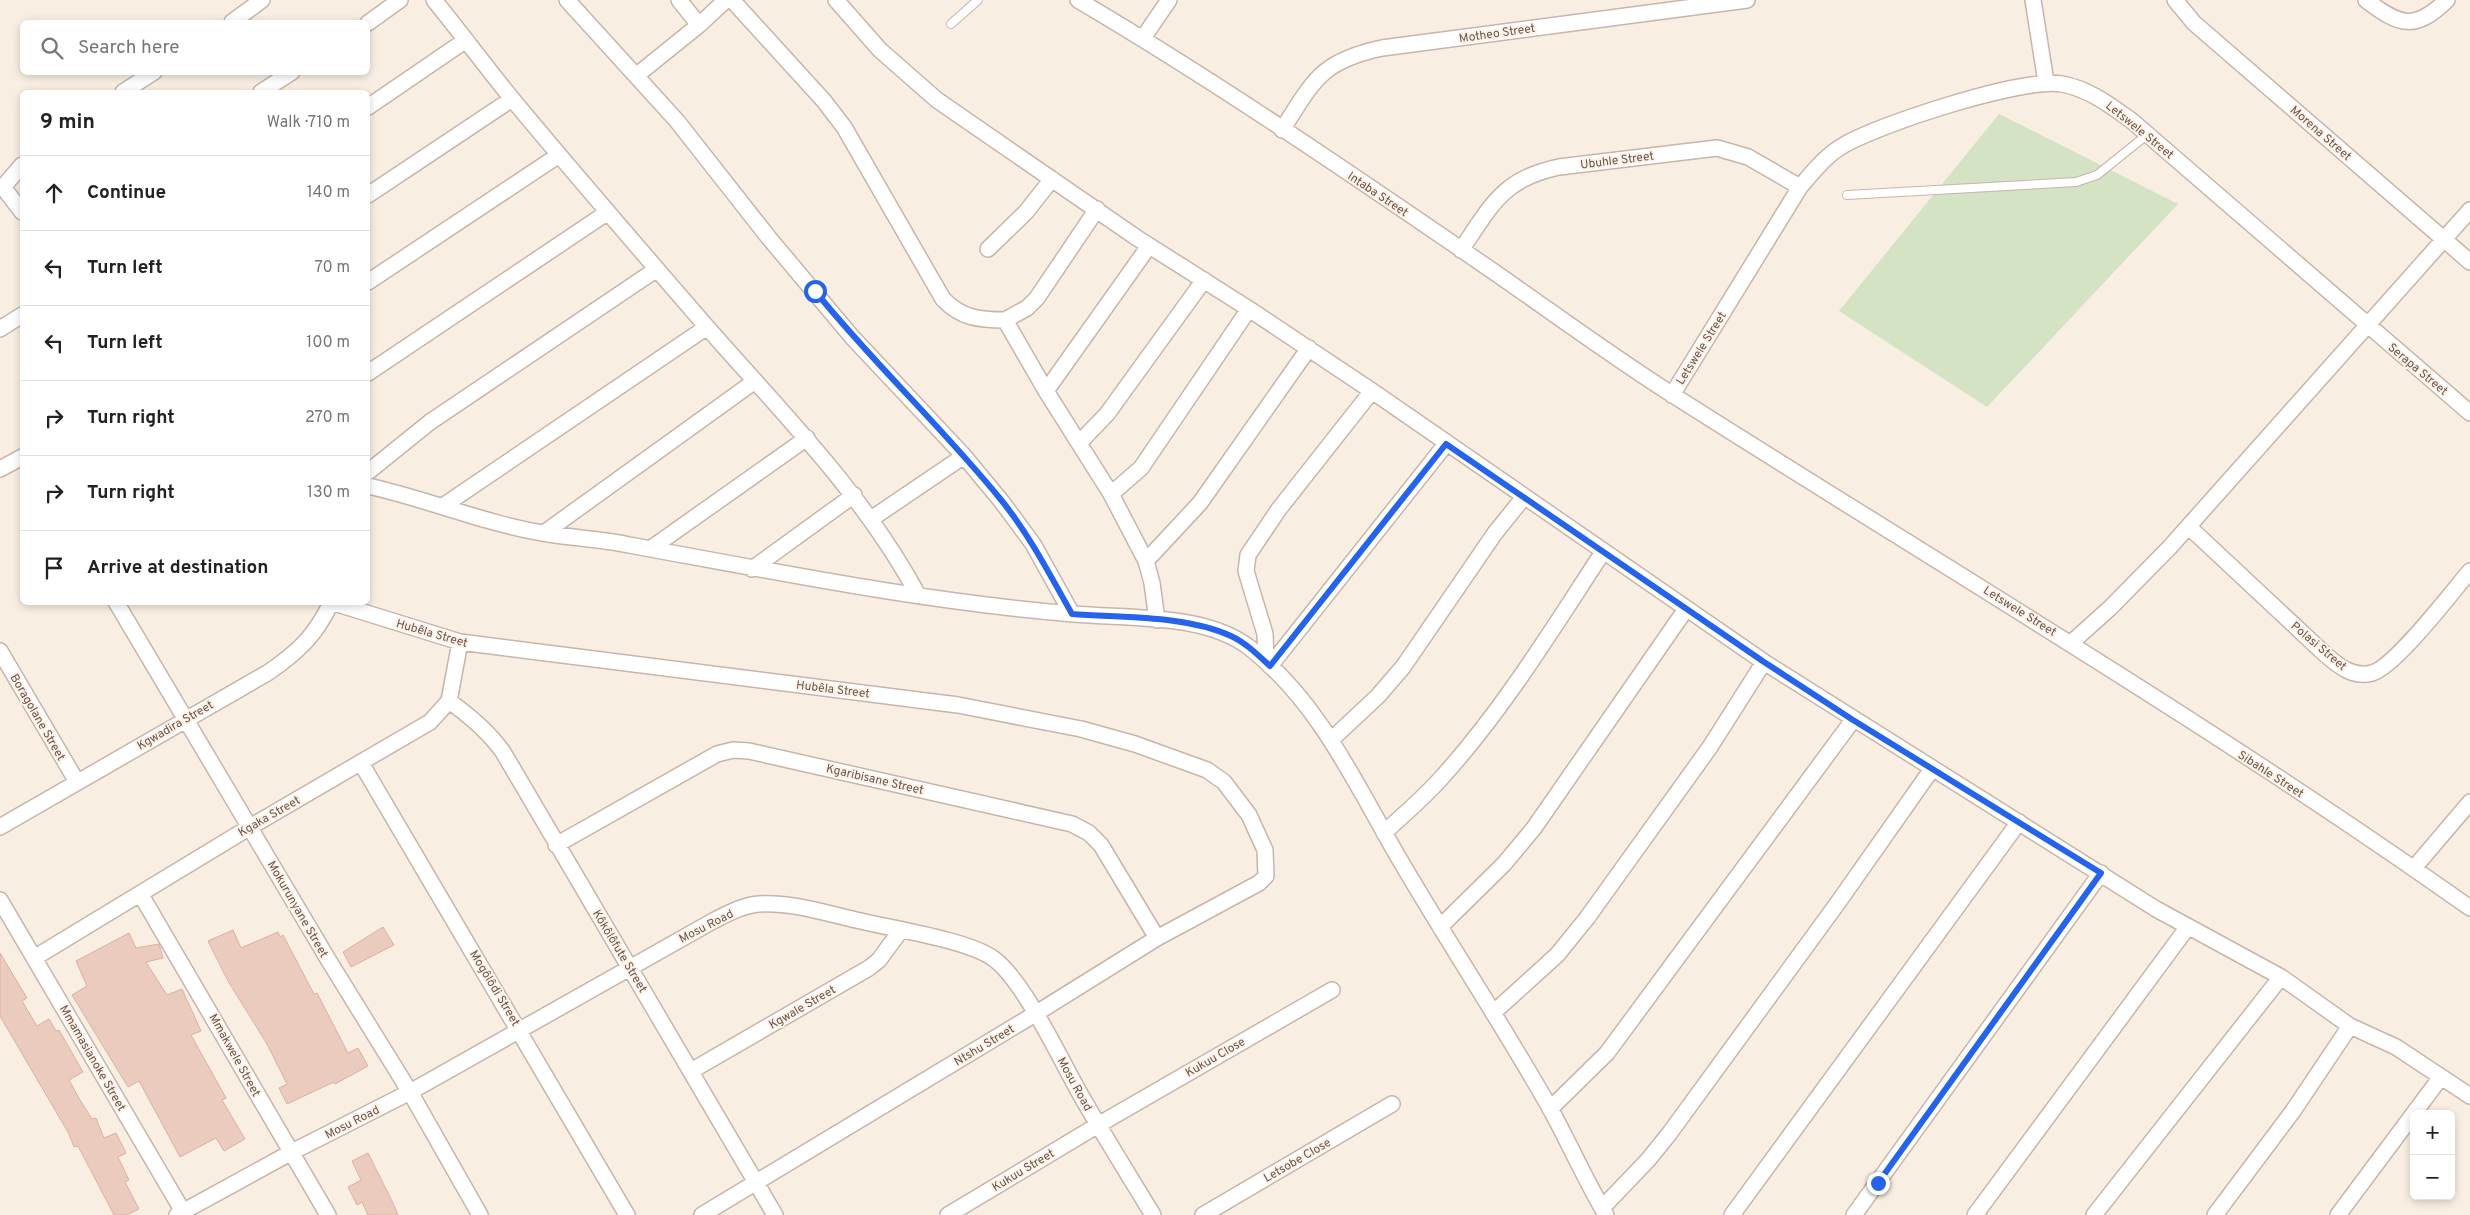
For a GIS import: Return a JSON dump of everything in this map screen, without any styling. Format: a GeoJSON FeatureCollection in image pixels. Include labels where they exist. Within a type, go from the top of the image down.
{"type":"FeatureCollection","features":[{"type":"Feature","properties":{"kind":"street"},"geometry":{"type":"LineString","coordinates":[[235,20],[262,0]]}},
{"type":"Feature","properties":{"kind":"street"},"geometry":{"type":"LineString","coordinates":[[370,22],[400,0]]}},
{"type":"Feature","properties":{"kind":"street"},"geometry":{"type":"LineString","coordinates":[[434,0],[512,99],[706,327],[807,438],[854,495],[897,557],[918,595]]}},
{"type":"Feature","properties":{"kind":"street"},"geometry":{"type":"LineString","coordinates":[[568,0],[704,153],[769,238],[852,337],[964,456],[1002,502],[1033,544],[1072,614]]}},
{"type":"Feature","properties":{"kind":"street"},"geometry":{"type":"LineString","coordinates":[[679,0],[699,25]]}},
{"type":"Feature","properties":{"kind":"street"},"geometry":{"type":"LineString","coordinates":[[636,75],[699,25],[726,0]]}},
{"type":"Feature","properties":{"kind":"street"},"geometry":{"type":"LineString","coordinates":[[732,0],[824,101],[844,128],[943,298],[962,315],[974,318],[1005,320],[1027,308],[1038,298],[1097,209]]}},
{"type":"Feature","properties":{"kind":"street"},"geometry":{"type":"LineString","coordinates":[[836,0],[880,50],[937,100],[1149,246],[1309,348],[1764,662],[1853,720],[2187,928],[2281,977],[2350,1026],[2396,1047],[2470,1096]]}},
{"type":"Feature","properties":{"kind":"street","name":"Intaba Street"},"geometry":{"type":"LineString","coordinates":[[1078,0],[1143,38],[1282,130],[1672,395]]}},
{"type":"Feature","properties":{"kind":"street"},"geometry":{"type":"LineString","coordinates":[[1143,38],[1169,0]]}},
{"type":"Feature","properties":{"kind":"street","name":"Motheo Street"},"geometry":{"type":"LineString","coordinates":[[1282,130],[1307,90],[1321,74],[1336,62],[1357,54],[1747,0]]}},
{"type":"Feature","properties":{"kind":"street"},"geometry":{"type":"LineString","coordinates":[[2034,0],[2046,82]]}},
{"type":"Feature","properties":{"kind":"street","name":"Morena Street"},"geometry":{"type":"LineString","coordinates":[[2175,0],[2194,22],[2470,262]]}},
{"type":"Feature","properties":{"kind":"street"},"geometry":{"type":"LineString","coordinates":[[2366,0],[2384,14],[2404,22],[2423,20],[2447,0]]}},
{"type":"Feature","properties":{"kind":"street"},"geometry":{"type":"LineString","coordinates":[[370,106],[466,40]]}},
{"type":"Feature","properties":{"kind":"street"},"geometry":{"type":"LineString","coordinates":[[126,90],[149,75]]}},
{"type":"Feature","properties":{"kind":"street"},"geometry":{"type":"LineString","coordinates":[[264,90],[287,75]]}},
{"type":"Feature","properties":{"kind":"street","name":"Letswele Street"},"geometry":{"type":"LineString","coordinates":[[2366,325],[2148,134],[2104,101],[2085,91],[2062,84],[2046,82],[2000,92],[1868,133],[1843,146],[1819,164],[1800,187],[1672,395],[2071,643],[2141,579],[2189,527],[2366,325],[2470,210]]}},
{"type":"Feature","properties":{"kind":"street"},"geometry":{"type":"LineString","coordinates":[[370,194],[512,99]]}},
{"type":"Feature","properties":{"kind":"street","name":"Ubuhle Street"},"geometry":{"type":"LineString","coordinates":[[1461,250],[1503,192],[1517,181],[1535,172],[1559,167],[1717,148],[1748,157],[1800,187]]}},
{"type":"Feature","properties":{"kind":"street"},"geometry":{"type":"LineString","coordinates":[[370,281],[559,154]]}},
{"type":"Feature","properties":{"kind":"street"},"geometry":{"type":"LineString","coordinates":[[20,167],[1,190],[20,210]]}},
{"type":"Feature","properties":{"kind":"street"},"geometry":{"type":"LineString","coordinates":[[988,249],[1026,212],[1052,179]]}},
{"type":"Feature","properties":{"kind":"street"},"geometry":{"type":"LineString","coordinates":[[370,372],[608,212]]}},
{"type":"Feature","properties":{"kind":"street"},"geometry":{"type":"LineString","coordinates":[[1046,391],[1149,246]]}},
{"type":"Feature","properties":{"kind":"street"},"geometry":{"type":"LineString","coordinates":[[370,470],[430,422],[657,269]]}},
{"type":"Feature","properties":{"kind":"street"},"geometry":{"type":"LineString","coordinates":[[1080,442],[1118,401],[1204,280]]}},
{"type":"Feature","properties":{"kind":"street"},"geometry":{"type":"LineString","coordinates":[[1111,494],[1141,468],[1249,309]]}},
{"type":"Feature","properties":{"kind":"street"},"geometry":{"type":"LineString","coordinates":[[0,329],[20,315]]}},
{"type":"Feature","properties":{"kind":"street"},"geometry":{"type":"LineString","coordinates":[[1005,320],[1046,391],[1080,442],[1111,494],[1146,561],[1152,583],[1157,620]]}},
{"type":"Feature","properties":{"kind":"street","name":"Serapa Street"},"geometry":{"type":"LineString","coordinates":[[2366,325],[2470,413]]}},
{"type":"Feature","properties":{"kind":"street"},"geometry":{"type":"LineString","coordinates":[[444,506],[706,327]]}},
{"type":"Feature","properties":{"kind":"street"},"geometry":{"type":"LineString","coordinates":[[1146,561],[1200,503],[1309,348]]}},
{"type":"Feature","properties":{"kind":"street"},"geometry":{"type":"LineString","coordinates":[[544,533],[755,381]]}},
{"type":"Feature","properties":{"kind":"street"},"geometry":{"type":"LineString","coordinates":[[1268,664],[1265,634],[1246,571],[1248,555],[1279,509],[1372,391]]}},
{"type":"Feature","properties":{"kind":"street"},"geometry":{"type":"LineString","coordinates":[[650,549],[807,438]]}},
{"type":"Feature","properties":{"kind":"street"},"geometry":{"type":"LineString","coordinates":[[1268,664],[1446,444]]}},
{"type":"Feature","properties":{"kind":"street"},"geometry":{"type":"LineString","coordinates":[[872,519],[964,456]]}},
{"type":"Feature","properties":{"kind":"street"},"geometry":{"type":"LineString","coordinates":[[0,469],[20,458]]}},
{"type":"Feature","properties":{"kind":"street"},"geometry":{"type":"LineString","coordinates":[[370,487],[444,506],[472,516],[544,533],[605,540],[752,569],[918,595],[1072,614],[1185,623],[1232,636],[1268,664],[1299,696],[1331,740],[1384,833],[1550,1109],[1604,1211],[1669,1134],[1932,769]]}},
{"type":"Feature","properties":{"kind":"street"},"geometry":{"type":"LineString","coordinates":[[752,569],[854,495]]}},
{"type":"Feature","properties":{"kind":"street"},"geometry":{"type":"LineString","coordinates":[[1331,740],[1378,696],[1403,667],[1495,532],[1524,498]]}},
{"type":"Feature","properties":{"kind":"street","name":"Polasi Street"},"geometry":{"type":"LineString","coordinates":[[2189,527],[2340,667],[2351,672],[2363,674],[2373,673],[2393,660],[2470,570]]}},
{"type":"Feature","properties":{"kind":"street"},"geometry":{"type":"LineString","coordinates":[[1384,833],[1444,776],[1500,706],[1603,552]]}},
{"type":"Feature","properties":{"kind":"street","name":"Mokurunyane Street"},"geometry":{"type":"LineString","coordinates":[[118,605],[329,961],[410,1092],[480,1215]]}},
{"type":"Feature","properties":{"kind":"street","name":"Kgwadira Street"},"geometry":{"type":"LineString","coordinates":[[0,827],[269,672],[298,652],[321,623],[330,605]]}},
{"type":"Feature","properties":{"kind":"street","name":"Hubêla Street"},"geometry":{"type":"LineString","coordinates":[[338,605],[460,642],[958,705],[1081,729],[1135,744],[1207,770],[1224,782],[1249,815],[1259,835],[1265,850],[1266,876]]}},
{"type":"Feature","properties":{"kind":"street"},"geometry":{"type":"LineString","coordinates":[[1440,927],[1504,864],[1534,828],[1686,609]]}},
{"type":"Feature","properties":{"kind":"street"},"geometry":{"type":"LineString","coordinates":[[449,701],[460,642]]}},
{"type":"Feature","properties":{"kind":"street","name":"Sibahle Street"},"geometry":{"type":"LineString","coordinates":[[2071,643],[2414,868],[2470,908]]}},
{"type":"Feature","properties":{"kind":"street","name":"Boragolane Street"},"geometry":{"type":"LineString","coordinates":[[0,651],[77,782]]}},
{"type":"Feature","properties":{"kind":"street"},"geometry":{"type":"LineString","coordinates":[[1493,1013],[1557,955],[1587,918],[1710,747],[1764,662]]}},
{"type":"Feature","properties":{"kind":"street","name":"Kgaka Street"},"geometry":{"type":"LineString","coordinates":[[34,958],[141,895],[250,827],[430,722],[449,701]]}},
{"type":"Feature","properties":{"kind":"street","name":"Kôkôlôfute Street"},"geometry":{"type":"LineString","coordinates":[[449,701],[492,736],[775,1215]]}},
{"type":"Feature","properties":{"kind":"street"},"geometry":{"type":"LineString","coordinates":[[1550,1109],[1607,1052],[1853,720]]}},
{"type":"Feature","properties":{"kind":"street","name":"Kgaribisane Street"},"geometry":{"type":"LineString","coordinates":[[556,845],[717,754],[733,750],[749,751],[1072,824],[1089,833],[1101,845],[1157,938]]}},
{"type":"Feature","properties":{"kind":"street","name":"Mogôlôdi Street"},"geometry":{"type":"LineString","coordinates":[[361,763],[520,1030],[627,1215]]}},
{"type":"Feature","properties":{"kind":"street"},"geometry":{"type":"LineString","coordinates":[[2414,868],[2470,802]]}},
{"type":"Feature","properties":{"kind":"street"},"geometry":{"type":"LineString","coordinates":[[1732,1215],[2019,822]]}},
{"type":"Feature","properties":{"kind":"street"},"geometry":{"type":"LineString","coordinates":[[1854,1215],[2101,873]]}},
{"type":"Feature","properties":{"kind":"street","name":"Ntshu Street"},"geometry":{"type":"LineString","coordinates":[[702,1215],[1157,938],[1247,891],[1266,876]]}},
{"type":"Feature","properties":{"kind":"street","name":"Mmakwele Street"},"geometry":{"type":"LineString","coordinates":[[141,895],[182,962],[290,1153],[328,1215]]}},
{"type":"Feature","properties":{"kind":"street","name":"Mmamasianoke Street"},"geometry":{"type":"LineString","coordinates":[[0,900],[182,1214]]}},
{"type":"Feature","properties":{"kind":"street","name":"Mosu Road"},"geometry":{"type":"LineString","coordinates":[[182,1214],[290,1153],[410,1092],[713,921],[734,910],[758,904],[802,908],[901,930],[959,944],[993,958],[1013,979],[1035,1014],[1098,1125],[1153,1215]]}},
{"type":"Feature","properties":{"kind":"street"},"geometry":{"type":"LineString","coordinates":[[1975,1215],[2187,928]]}},
{"type":"Feature","properties":{"kind":"street","name":"Kgwale Street"},"geometry":{"type":"LineString","coordinates":[[691,1071],[869,968],[879,960],[901,930]]}},
{"type":"Feature","properties":{"kind":"street"},"geometry":{"type":"LineString","coordinates":[[2094,1215],[2281,977]]}},
{"type":"Feature","properties":{"kind":"street","name":"Kukuu Close"},"geometry":{"type":"LineString","coordinates":[[1098,1125],[1332,990]]}},
{"type":"Feature","properties":{"kind":"street"},"geometry":{"type":"LineString","coordinates":[[2215,1215],[2293,1111],[2350,1026]]}},
{"type":"Feature","properties":{"kind":"street"},"geometry":{"type":"LineString","coordinates":[[2338,1215],[2441,1077]]}},
{"type":"Feature","properties":{"kind":"street","name":"Letsobe Close"},"geometry":{"type":"LineString","coordinates":[[1203,1215],[1392,1104]]}},
{"type":"Feature","properties":{"kind":"street","name":"Kukuu Street"},"geometry":{"type":"LineString","coordinates":[[948,1215],[1098,1125]]}},
{"type":"Feature","properties":{"kind":"lane"},"geometry":{"type":"LineString","coordinates":[[951,24],[978,0]]}},
{"type":"Feature","properties":{"kind":"lane"},"geometry":{"type":"LineString","coordinates":[[1848,194],[2076,182],[2097,175],[2148,134]]}},
{"type":"Feature","properties":{"kind":"green space"},"geometry":{"type":"Polygon","coordinates":[[[1999,114],[2178,204],[1987,407],[1839,311],[1999,114]]]}},
{"type":"Feature","properties":{"kind":"building"},"geometry":{"type":"Polygon","coordinates":[[[383,927],[394,945],[351,967],[343,952],[383,927]]]}},
{"type":"Feature","properties":{"kind":"building"},"geometry":{"type":"Polygon","coordinates":[[[233,930],[241,948],[278,932],[280,937],[283,935],[314,994],[317,993],[348,1053],[358,1048],[368,1066],[335,1084],[334,1082],[287,1104],[279,1088],[287,1084],[267,1044],[228,981],[208,941],[233,930]]]}},
{"type":"Feature","properties":{"kind":"building"},"geometry":{"type":"Polygon","coordinates":[[[129,933],[136,948],[159,944],[163,958],[146,962],[167,995],[182,989],[201,1031],[191,1035],[226,1098],[222,1100],[245,1139],[224,1151],[216,1138],[180,1157],[139,1081],[128,1087],[72,995],[87,986],[76,961],[129,933]]]}},
{"type":"Feature","properties":{"kind":"building"},"geometry":{"type":"Polygon","coordinates":[[[0,953],[27,998],[22,1001],[37,1026],[49,1019],[56,1031],[59,1030],[83,1072],[69,1080],[92,1119],[96,1118],[104,1138],[116,1133],[126,1153],[118,1157],[129,1180],[125,1182],[139,1209],[127,1215],[114,1215],[78,1146],[74,1147],[69,1134],[0,1016],[0,953]]]}},
{"type":"Feature","properties":{"kind":"building"},"geometry":{"type":"Polygon","coordinates":[[[368,1153],[398,1215],[368,1215],[362,1202],[357,1205],[348,1187],[361,1180],[352,1161],[368,1153]]]}},
{"type":"Feature","properties":{"kind":"route"},"geometry":{"type":"LineString","coordinates":[[815,291],[852,337],[964,456],[1002,502],[1033,544],[1072,614],[1157,620],[1185,623],[1212,629],[1232,636],[1270,666],[1446,444],[1764,662],[1853,720],[2101,873],[1878,1183]]}}]}
